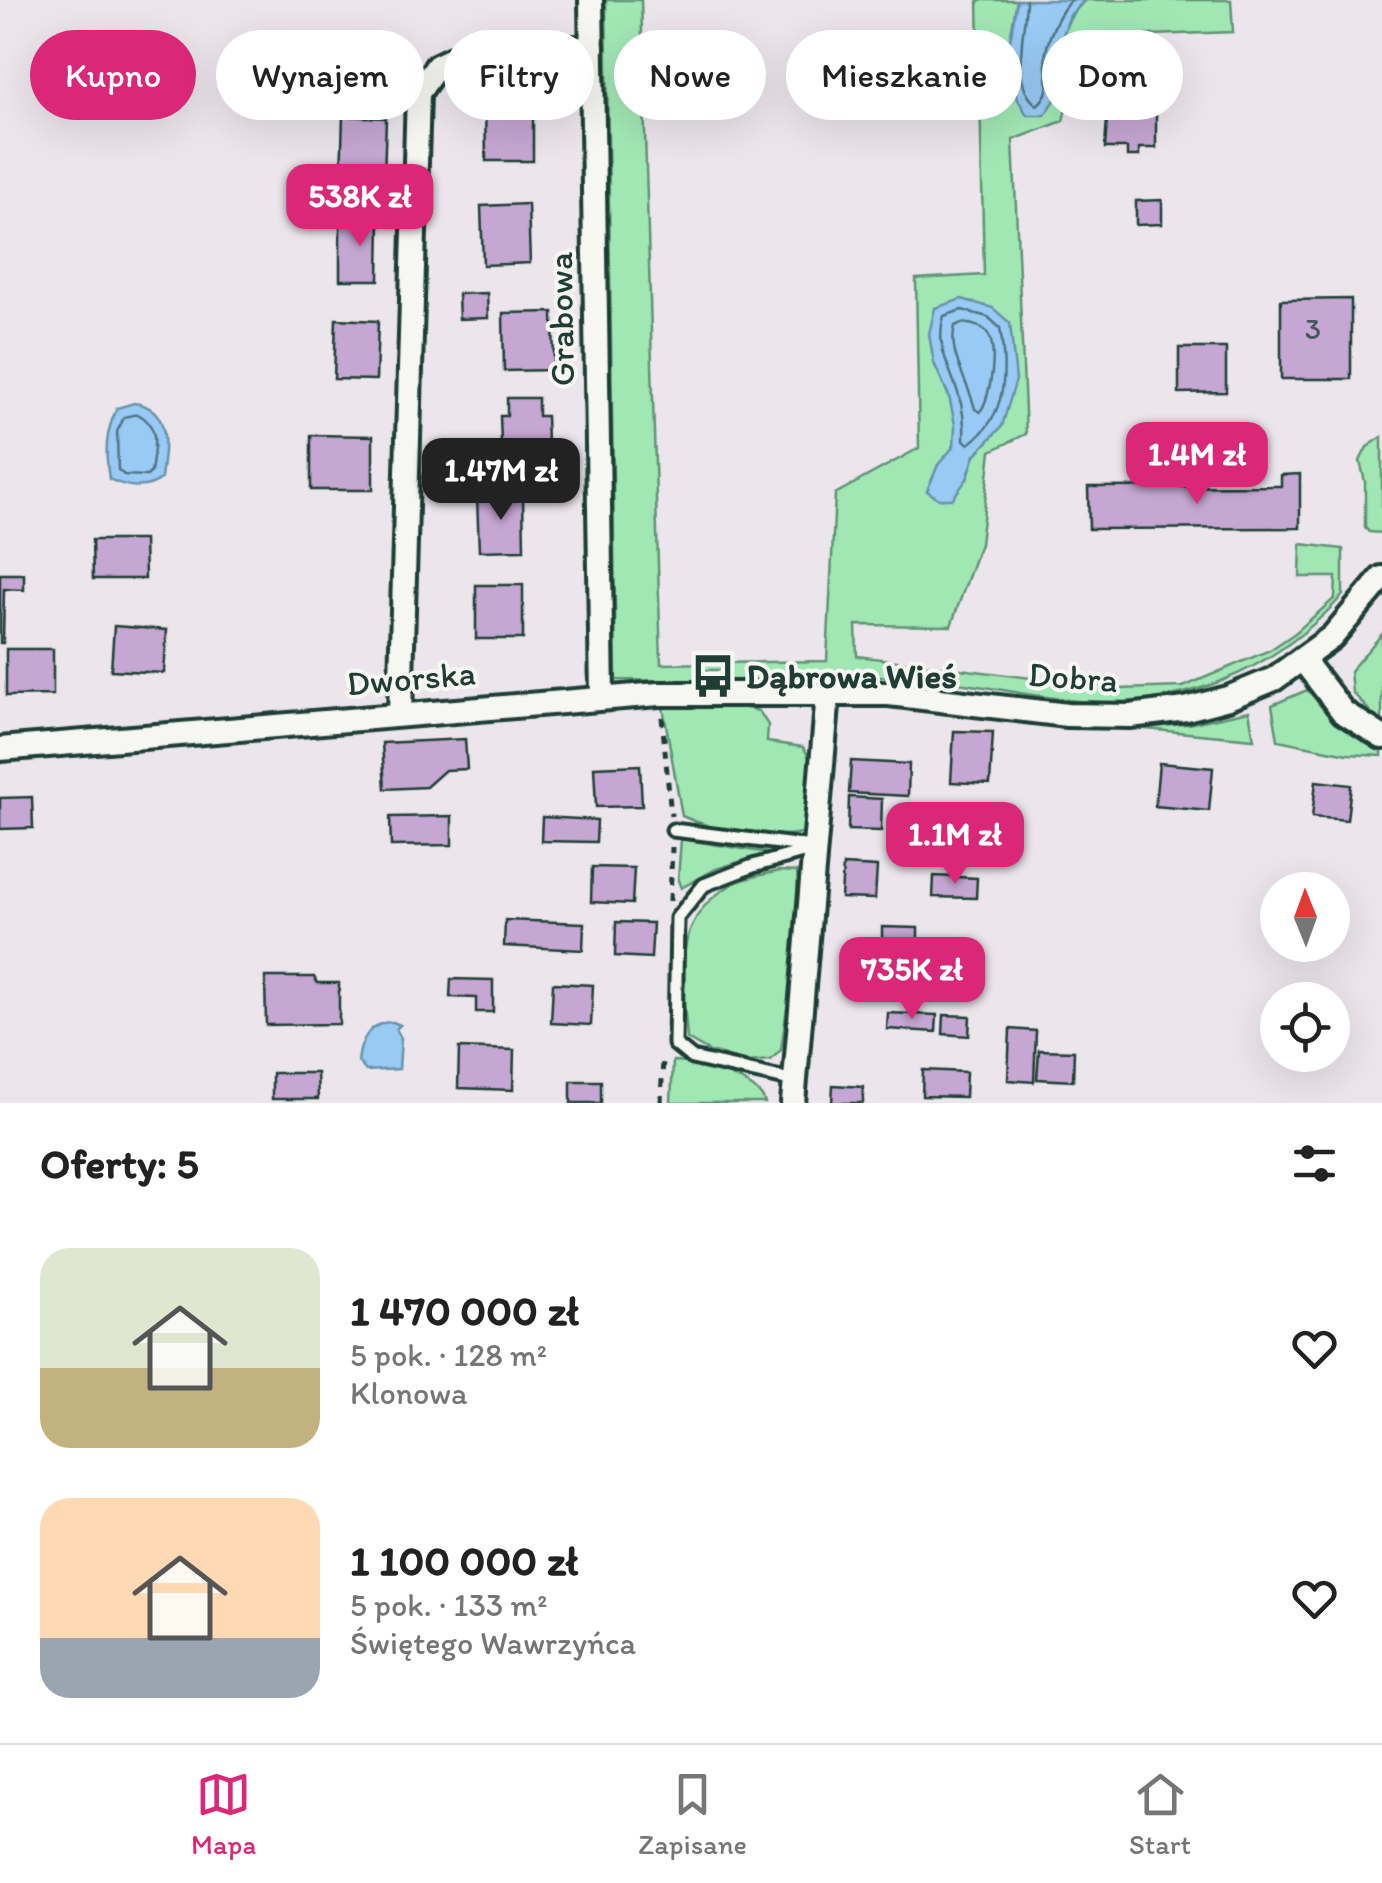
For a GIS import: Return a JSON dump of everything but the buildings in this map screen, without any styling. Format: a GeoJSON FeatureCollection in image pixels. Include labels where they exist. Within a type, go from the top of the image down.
{"type":"FeatureCollection","features":[{"type":"Feature","properties":{"kind":"street","name":"Grabowa"},"geometry":{"type":"LineString","coordinates":[[592,0],[592,30]]}},
{"type":"Feature","properties":{"kind":"street"},"geometry":{"type":"LineString","coordinates":[[400,714],[418,94],[437,66],[444,63]]}},
{"type":"Feature","properties":{"kind":"street","name":"Grabowa"},"geometry":{"type":"LineString","coordinates":[[593,120],[602,697]]}},
{"type":"Feature","properties":{"kind":"street","name":"Dobra"},"geometry":{"type":"LineString","coordinates":[[828,694],[889,694],[1067,715],[1130,716],[1186,709],[1260,686],[1304,660],[1332,637],[1382,578]]}},
{"type":"Feature","properties":{"kind":"street"},"geometry":{"type":"LineString","coordinates":[[1304,660],[1343,712],[1382,737]]}},
{"type":"Feature","properties":{"kind":"street"},"geometry":{"type":"LineString","coordinates":[[794,1092],[818,848],[828,694]]}},
{"type":"Feature","properties":{"kind":"street","name":"Dworska"},"geometry":{"type":"LineString","coordinates":[[0,749],[602,697],[828,694]]}},
{"type":"Feature","properties":{"kind":"lane"},"geometry":{"type":"LineString","coordinates":[[672,830],[818,848]]}},
{"type":"Feature","properties":{"kind":"lane"},"geometry":{"type":"LineString","coordinates":[[794,1092],[692,1058],[675,1044],[677,918],[704,885],[818,848]]}},
{"type":"Feature","properties":{"kind":"green space"},"geometry":{"type":"Polygon","coordinates":[[[606,0],[641,0],[642,30],[614,30],[614,120],[645,120],[661,664],[827,661],[835,494],[919,448],[916,279],[984,275],[981,120],[1022,120],[1022,98],[1042,90],[1042,120],[1063,121],[1013,140],[1026,434],[991,451],[980,544],[951,626],[856,625],[857,656],[1118,689],[1183,687],[1270,650],[1295,633],[1335,598],[1336,577],[1300,577],[1301,544],[1343,549],[1343,595],[1316,622],[1256,665],[1189,692],[1116,702],[1077,701],[908,678],[729,682],[727,670],[697,670],[697,681],[616,680],[606,0]],[[934,363],[956,425],[953,448],[938,465],[967,479],[975,455],[1002,426],[934,363]]]}},
{"type":"Feature","properties":{"kind":"green space"},"geometry":{"type":"Polygon","coordinates":[[[978,0],[1017,0],[1012,30],[979,30],[978,0]]]}},
{"type":"Feature","properties":{"kind":"green space"},"geometry":{"type":"Polygon","coordinates":[[[1085,0],[1231,0],[1233,32],[1064,30],[1085,0]]]}},
{"type":"Feature","properties":{"kind":"green space"},"geometry":{"type":"Polygon","coordinates":[[[1382,437],[1382,533],[1365,528],[1365,482],[1360,461],[1367,447],[1382,437]]]}},
{"type":"Feature","properties":{"kind":"green space"},"geometry":{"type":"Polygon","coordinates":[[[1382,634],[1382,724],[1352,692],[1350,671],[1382,634]]]}},
{"type":"Feature","properties":{"kind":"green space"},"geometry":{"type":"Polygon","coordinates":[[[1307,690],[1358,738],[1382,752],[1382,756],[1347,754],[1278,740],[1272,705],[1307,690]]]}},
{"type":"Feature","properties":{"kind":"green space"},"geometry":{"type":"Polygon","coordinates":[[[732,705],[759,711],[768,725],[767,742],[803,747],[810,758],[803,833],[741,833],[682,816],[663,707],[732,705]]]}},
{"type":"Feature","properties":{"kind":"green space"},"geometry":{"type":"Polygon","coordinates":[[[1249,711],[1254,739],[1144,729],[1145,725],[1188,724],[1249,711]]]}},
{"type":"Feature","properties":{"kind":"green space"},"geometry":{"type":"Polygon","coordinates":[[[681,839],[768,853],[716,869],[681,888],[681,839]]]}},
{"type":"Feature","properties":{"kind":"green space"},"geometry":{"type":"Polygon","coordinates":[[[779,871],[797,872],[800,917],[781,1050],[771,1060],[746,1062],[710,1052],[687,1039],[684,952],[698,914],[712,898],[738,882],[779,871]]]}},
{"type":"Feature","properties":{"kind":"green space"},"geometry":{"type":"Polygon","coordinates":[[[673,1061],[711,1068],[739,1080],[765,1103],[671,1103],[673,1061]]]}},
{"type":"Feature","properties":{"kind":"water"},"geometry":{"type":"Polygon","coordinates":[[[1017,0],[1085,0],[1070,15],[1065,30],[1042,30],[1042,115],[1027,115],[1022,106],[1022,30],[1012,30],[1017,0]]]}},
{"type":"Feature","properties":{"kind":"water"},"geometry":{"type":"Polygon","coordinates":[[[962,299],[993,308],[1010,323],[1016,380],[1002,426],[975,455],[967,479],[952,499],[939,499],[927,491],[938,465],[954,446],[955,425],[949,396],[934,363],[929,334],[935,308],[962,299]]]}},
{"type":"Feature","properties":{"kind":"water"},"geometry":{"type":"Polygon","coordinates":[[[134,403],[156,413],[164,432],[161,479],[142,486],[109,479],[108,469],[107,443],[113,417],[117,408],[134,403]]]}},
{"type":"Feature","properties":{"kind":"water"},"geometry":{"type":"Polygon","coordinates":[[[378,1025],[400,1025],[396,1029],[401,1038],[399,1069],[366,1071],[358,1062],[364,1040],[378,1025]]]}},
{"type":"Feature","properties":{"kind":"place","name":"Dąbrowa Wieś"},"geometry":{"type":"Point","coordinates":[713,676]}}]}
